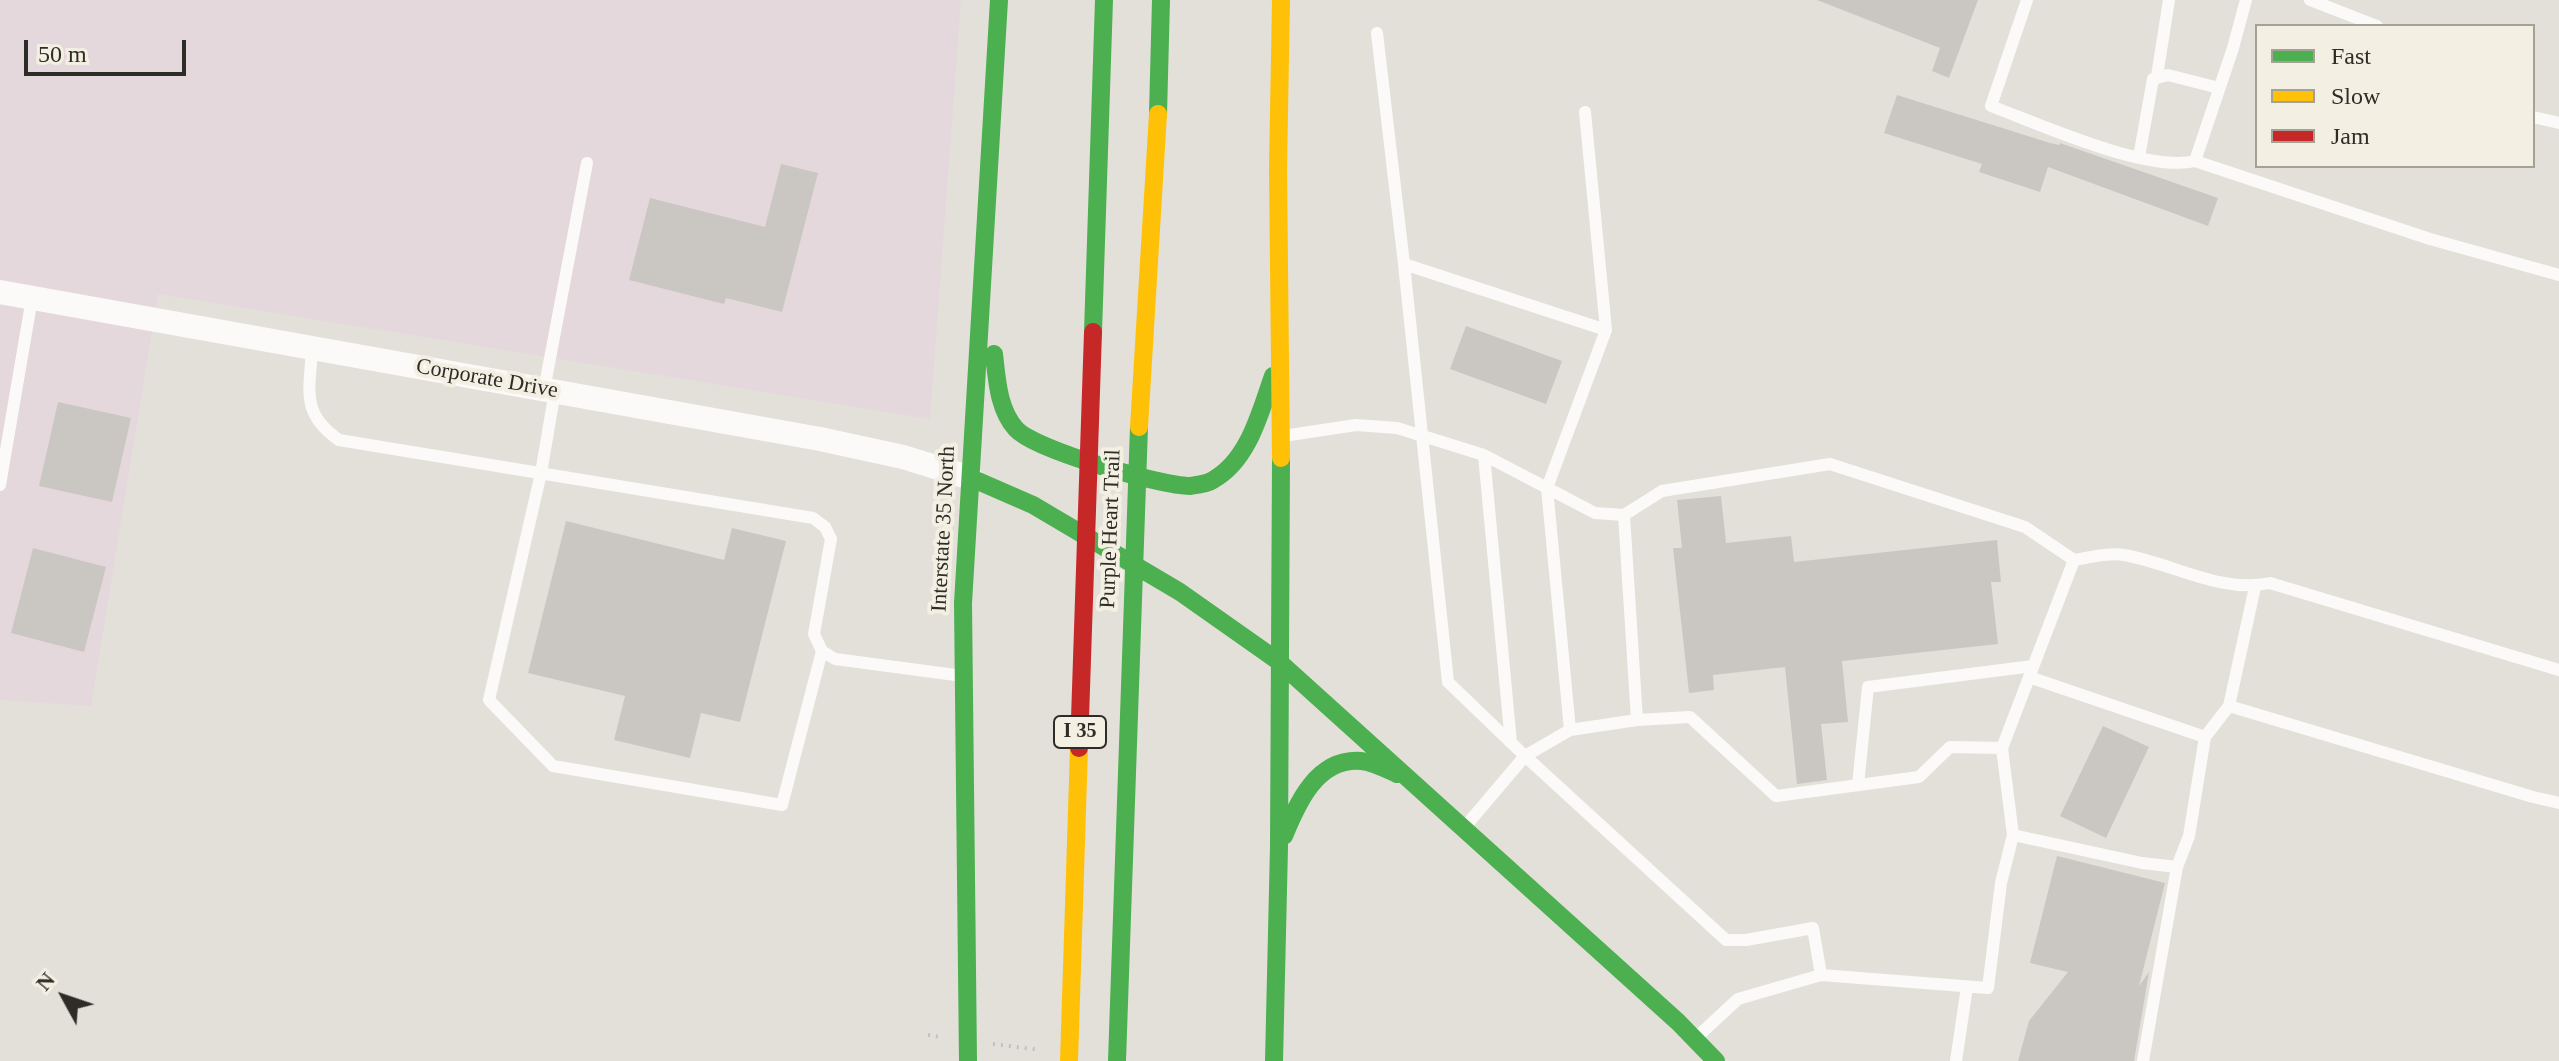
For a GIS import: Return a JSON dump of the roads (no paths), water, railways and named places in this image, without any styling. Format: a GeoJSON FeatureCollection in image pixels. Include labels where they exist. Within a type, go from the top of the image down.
{"type":"FeatureCollection","features":[{"type":"Feature","properties":{"kind":"main road","name":"Interstate 35 North"},"geometry":{"type":"LineString","coordinates":[[968,1061],[963,603],[999,0]]}},
{"type":"Feature","properties":{"kind":"main road","name":"Purple Heart Trail"},"geometry":{"type":"LineString","coordinates":[[1069,1061],[1104,0]]}},
{"type":"Feature","properties":{"kind":"main road","name":"Purple Heart Trail"},"geometry":{"type":"LineString","coordinates":[[1117,1061],[1139,417],[1161,58],[1161,0]]}},
{"type":"Feature","properties":{"kind":"main road"},"geometry":{"type":"LineString","coordinates":[[1161,58],[1170,0]]}},
{"type":"Feature","properties":{"kind":"main road"},"geometry":{"type":"LineString","coordinates":[[1274,1061],[1279,847],[1281,355],[1278,169],[1281,0]]}},
{"type":"Feature","properties":{"kind":"main road"},"geometry":{"type":"LineString","coordinates":[[984,258],[999,400],[1018,431],[1043,448],[1187,486],[1211,482],[1236,461],[1251,435],[1281,355]]}},
{"type":"Feature","properties":{"kind":"main road"},"geometry":{"type":"LineString","coordinates":[[971,478],[1033,505],[1180,592],[1278,661],[1355,733],[1411,779],[1716,1061]]}},
{"type":"Feature","properties":{"kind":"main road"},"geometry":{"type":"LineString","coordinates":[[1279,847],[1296,803],[1313,780],[1336,765],[1362,761],[1411,779]]}},
{"type":"Feature","properties":{"kind":"street","name":"Corporate Drive"},"geometry":{"type":"LineString","coordinates":[[0,292],[820,439],[903,457],[971,478]]}},
{"type":"Feature","properties":{"kind":"lane"},"geometry":{"type":"LineString","coordinates":[[2027,0],[1991,106],[2118,153],[2181,164],[2195,161],[2430,239],[2559,275]]}},
{"type":"Feature","properties":{"kind":"lane"},"geometry":{"type":"LineString","coordinates":[[2157,76],[2169,0]]}},
{"type":"Feature","properties":{"kind":"lane"},"geometry":{"type":"LineString","coordinates":[[2195,161],[2246,0]]}},
{"type":"Feature","properties":{"kind":"lane"},"geometry":{"type":"LineString","coordinates":[[2310,0],[2372,24]]}},
{"type":"Feature","properties":{"kind":"lane"},"geometry":{"type":"LineString","coordinates":[[1377,33],[1448,682],[1726,940],[1746,940],[1813,928],[1821,975]]}},
{"type":"Feature","properties":{"kind":"lane"},"geometry":{"type":"LineString","coordinates":[[2139,157],[2153,79],[2168,75],[2219,88]]}},
{"type":"Feature","properties":{"kind":"lane"},"geometry":{"type":"LineString","coordinates":[[1570,730],[1547,488],[1606,330],[1585,112]]}},
{"type":"Feature","properties":{"kind":"lane"},"geometry":{"type":"LineString","coordinates":[[2535,117],[2559,123]]}},
{"type":"Feature","properties":{"kind":"lane"},"geometry":{"type":"LineString","coordinates":[[587,163],[549,390],[541,473],[489,700],[553,766],[782,805],[822,651]]}},
{"type":"Feature","properties":{"kind":"lane"},"geometry":{"type":"LineString","coordinates":[[1404,264],[1606,330]]}},
{"type":"Feature","properties":{"kind":"lane"},"geometry":{"type":"LineString","coordinates":[[0,485],[32,298]]}},
{"type":"Feature","properties":{"kind":"lane"},"geometry":{"type":"LineString","coordinates":[[312,348],[309,406],[323,429],[339,440],[813,518],[825,527],[831,539],[814,634],[822,651],[835,659],[964,676]]}},
{"type":"Feature","properties":{"kind":"lane"},"geometry":{"type":"LineString","coordinates":[[1280,436],[1356,425],[1397,428],[1484,455],[1595,513],[1624,515],[1662,491],[1830,464],[2025,527],[2074,560],[2122,554],[2192,576],[2255,587],[2270,583],[2559,670]]}},
{"type":"Feature","properties":{"kind":"lane"},"geometry":{"type":"LineString","coordinates":[[1484,455],[1511,743]]}},
{"type":"Feature","properties":{"kind":"lane"},"geometry":{"type":"LineString","coordinates":[[1624,515],[1637,720]]}},
{"type":"Feature","properties":{"kind":"lane"},"geometry":{"type":"LineString","coordinates":[[1694,1039],[1738,999],[1821,975],[1988,988],[2001,883],[2013,835],[2002,748],[2074,560]]}},
{"type":"Feature","properties":{"kind":"lane"},"geometry":{"type":"LineString","coordinates":[[2143,1061],[2177,867],[2189,836],[2205,737],[2229,706],[2255,587]]}},
{"type":"Feature","properties":{"kind":"lane"},"geometry":{"type":"LineString","coordinates":[[1858,785],[1868,687],[2031,672],[2205,737]]}},
{"type":"Feature","properties":{"kind":"lane"},"geometry":{"type":"LineString","coordinates":[[2229,706],[2559,803]]}},
{"type":"Feature","properties":{"kind":"lane"},"geometry":{"type":"LineString","coordinates":[[1464,828],[1525,756],[1570,730],[1637,720],[1690,717],[1776,796],[1919,777],[1950,747],[2002,748]]}},
{"type":"Feature","properties":{"kind":"lane"},"geometry":{"type":"LineString","coordinates":[[2013,835],[2142,863],[2177,867]]}},
{"type":"Feature","properties":{"kind":"lane"},"geometry":{"type":"LineString","coordinates":[[1956,1061],[1967,987]]}}]}
